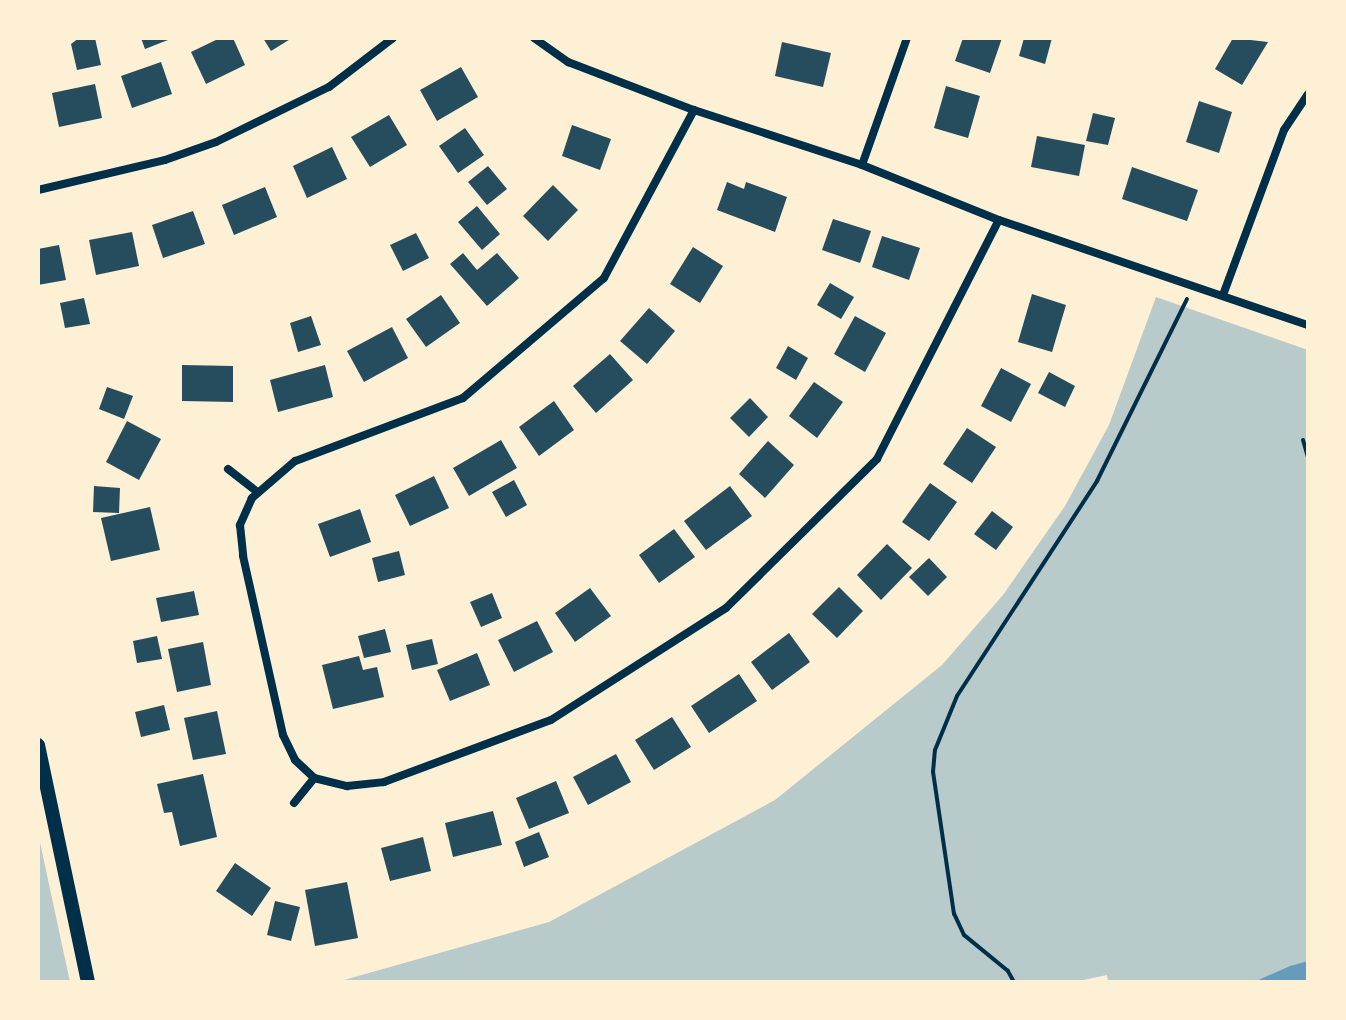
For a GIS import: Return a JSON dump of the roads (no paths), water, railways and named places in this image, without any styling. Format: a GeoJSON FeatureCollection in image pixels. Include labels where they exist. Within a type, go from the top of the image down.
{"type":"FeatureCollection","features":[{"type":"Feature","properties":{"kind":"street"},"geometry":{"type":"LineString","coordinates":[[38,190],[165,160],[216,142],[329,87],[393,38]]}},
{"type":"Feature","properties":{"kind":"street"},"geometry":{"type":"LineString","coordinates":[[534,38],[568,62],[694,110],[862,165],[999,220],[1201,286],[1308,325]]}},
{"type":"Feature","properties":{"kind":"street"},"geometry":{"type":"LineString","coordinates":[[862,165],[907,38]]}},
{"type":"Feature","properties":{"kind":"street"},"geometry":{"type":"LineString","coordinates":[[1223,295],[1284,130],[1308,94]]}},
{"type":"Feature","properties":{"kind":"street"},"geometry":{"type":"LineString","coordinates":[[694,110],[604,278],[463,398],[295,461],[257,492],[240,525],[243,556],[283,735],[295,760],[314,778],[347,786],[384,782],[551,720],[726,608],[877,459],[999,220]]}},
{"type":"Feature","properties":{"kind":"street"},"geometry":{"type":"LineString","coordinates":[[228,469],[257,492]]}},
{"type":"Feature","properties":{"kind":"street"},"geometry":{"type":"LineString","coordinates":[[38,745],[88,982]]}},
{"type":"Feature","properties":{"kind":"street"},"geometry":{"type":"LineString","coordinates":[[294,803],[314,778]]}},
{"type":"Feature","properties":{"kind":"water"},"geometry":{"type":"Polygon","coordinates":[[[1308,961],[1308,982],[1254,982],[1290,966],[1308,961]]]}}]}
